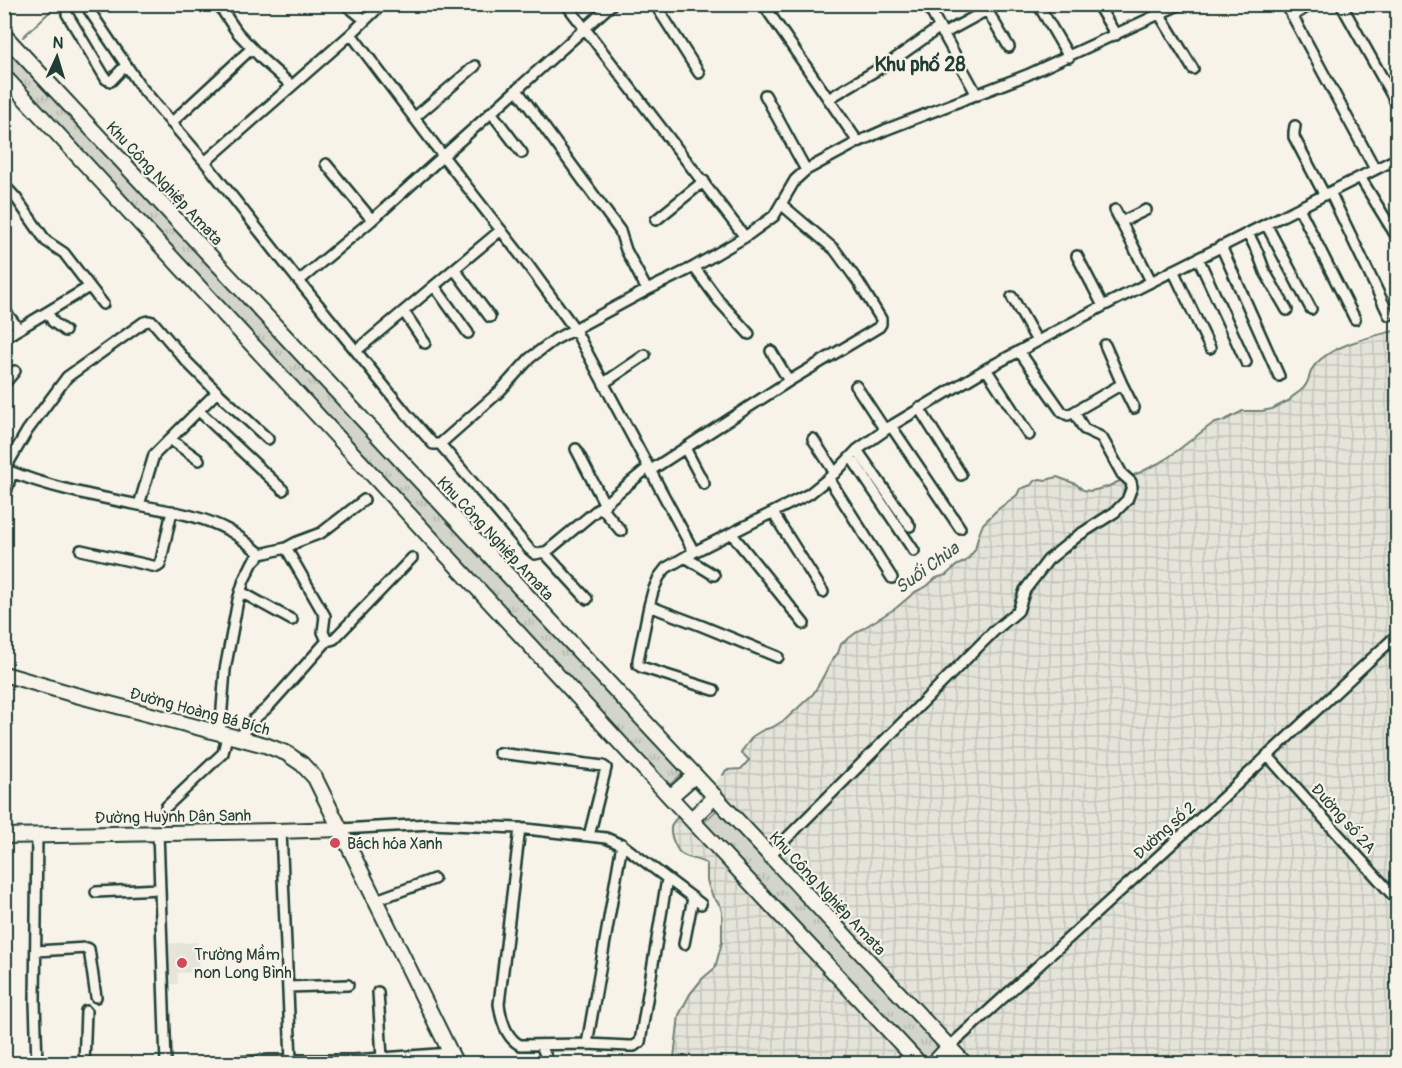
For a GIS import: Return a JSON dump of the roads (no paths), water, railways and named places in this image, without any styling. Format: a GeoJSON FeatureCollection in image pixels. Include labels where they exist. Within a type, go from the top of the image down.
{"type":"FeatureCollection","features":[{"type":"Feature","properties":{"kind":"street"},"geometry":{"type":"LineString","coordinates":[[218,4],[237,32],[291,85]]}},
{"type":"Feature","properties":{"kind":"street"},"geometry":{"type":"LineString","coordinates":[[345,4],[365,20]]}},
{"type":"Feature","properties":{"kind":"street"},"geometry":{"type":"LineString","coordinates":[[205,162],[382,4]]}},
{"type":"Feature","properties":{"kind":"street"},"geometry":{"type":"LineString","coordinates":[[566,4],[745,237]]}},
{"type":"Feature","properties":{"kind":"street"},"geometry":{"type":"LineString","coordinates":[[299,281],[372,220],[612,4]]}},
{"type":"Feature","properties":{"kind":"street"},"geometry":{"type":"LineString","coordinates":[[655,4],[699,73]]}},
{"type":"Feature","properties":{"kind":"street"},"geometry":{"type":"LineString","coordinates":[[763,4],[858,142]]}},
{"type":"Feature","properties":{"kind":"street"},"geometry":{"type":"LineString","coordinates":[[927,4],[977,95]]}},
{"type":"Feature","properties":{"kind":"street"},"geometry":{"type":"LineString","coordinates":[[1038,4],[1070,57]]}},
{"type":"Feature","properties":{"kind":"street"},"geometry":{"type":"LineString","coordinates":[[1097,4],[1116,34]]}},
{"type":"Feature","properties":{"kind":"street"},"geometry":{"type":"LineString","coordinates":[[1158,4],[1193,69]]}},
{"type":"Feature","properties":{"kind":"street"},"geometry":{"type":"LineString","coordinates":[[89,10],[141,87],[205,162],[405,412],[434,444],[440,444],[499,392],[530,358],[554,340],[694,267],[745,237],[774,216],[795,180],[806,170],[885,130],[1070,57],[1181,4]]}},
{"type":"Feature","properties":{"kind":"street"},"geometry":{"type":"LineString","coordinates":[[1286,4],[1375,169]]}},
{"type":"Feature","properties":{"kind":"street"},"geometry":{"type":"LineString","coordinates":[[1292,16],[1312,4]]}},
{"type":"Feature","properties":{"kind":"street"},"geometry":{"type":"LineString","coordinates":[[1341,4],[1398,106]]}},
{"type":"Feature","properties":{"kind":"street"},"geometry":{"type":"LineString","coordinates":[[828,99],[941,30],[985,7],[1009,47]]}},
{"type":"Feature","properties":{"kind":"street"},"geometry":{"type":"LineString","coordinates":[[67,14],[106,79],[111,81],[126,65]]}},
{"type":"Feature","properties":{"kind":"street"},"geometry":{"type":"LineString","coordinates":[[351,34],[574,328],[694,552]]}},
{"type":"Feature","properties":{"kind":"street","name":"Khu Công Nghiệp Amata"},"geometry":{"type":"LineString","coordinates":[[4,35],[964,1064]]}},
{"type":"Feature","properties":{"kind":"street"},"geometry":{"type":"LineString","coordinates":[[171,123],[252,48]]}},
{"type":"Feature","properties":{"kind":"street"},"geometry":{"type":"LineString","coordinates":[[414,118],[475,66]]}},
{"type":"Feature","properties":{"kind":"street"},"geometry":{"type":"LineString","coordinates":[[4,76],[670,797],[920,1064]]}},
{"type":"Feature","properties":{"kind":"street"},"geometry":{"type":"LineString","coordinates":[[517,90],[620,231],[626,250],[647,290]]}},
{"type":"Feature","properties":{"kind":"street"},"geometry":{"type":"LineString","coordinates":[[765,95],[806,170]]}},
{"type":"Feature","properties":{"kind":"street"},"geometry":{"type":"LineString","coordinates":[[491,112],[522,153]]}},
{"type":"Feature","properties":{"kind":"street"},"geometry":{"type":"LineString","coordinates":[[1296,126],[1294,137],[1327,193],[1389,315]]}},
{"type":"Feature","properties":{"kind":"street"},"geometry":{"type":"LineString","coordinates":[[714,690],[639,666],[638,660],[649,606],[659,577],[666,568],[809,494],[832,476],[854,454],[888,428],[986,369],[1151,281],[1398,158]]}},
{"type":"Feature","properties":{"kind":"street"},"geometry":{"type":"LineString","coordinates":[[326,164],[372,220]]}},
{"type":"Feature","properties":{"kind":"street"},"geometry":{"type":"LineString","coordinates":[[1360,177],[1398,239]]}},
{"type":"Feature","properties":{"kind":"street"},"geometry":{"type":"LineString","coordinates":[[656,220],[704,181]]}},
{"type":"Feature","properties":{"kind":"street"},"geometry":{"type":"LineString","coordinates":[[4,185],[48,243],[64,253],[103,304]]}},
{"type":"Feature","properties":{"kind":"street"},"geometry":{"type":"LineString","coordinates":[[440,444],[529,549],[535,554],[545,553],[650,468],[879,327],[881,319],[835,250],[781,204]]}},
{"type":"Feature","properties":{"kind":"street"},"geometry":{"type":"LineString","coordinates":[[1299,208],[1355,319]]}},
{"type":"Feature","properties":{"kind":"street"},"geometry":{"type":"LineString","coordinates":[[1115,210],[1151,281]]}},
{"type":"Feature","properties":{"kind":"street"},"geometry":{"type":"LineString","coordinates":[[1121,222],[1146,210]]}},
{"type":"Feature","properties":{"kind":"street"},"geometry":{"type":"LineString","coordinates":[[1266,224],[1311,309]]}},
{"type":"Feature","properties":{"kind":"street"},"geometry":{"type":"LineString","coordinates":[[356,351],[501,230]]}},
{"type":"Feature","properties":{"kind":"street"},"geometry":{"type":"LineString","coordinates":[[1248,233],[1265,272],[1287,310]]}},
{"type":"Feature","properties":{"kind":"street"},"geometry":{"type":"LineString","coordinates":[[1221,246],[1279,376]]}},
{"type":"Feature","properties":{"kind":"street"},"geometry":{"type":"LineString","coordinates":[[1077,256],[1103,306]]}},
{"type":"Feature","properties":{"kind":"street"},"geometry":{"type":"LineString","coordinates":[[1198,258],[1246,362]]}},
{"type":"Feature","properties":{"kind":"street"},"geometry":{"type":"LineString","coordinates":[[694,267],[719,301],[749,334]]}},
{"type":"Feature","properties":{"kind":"street"},"geometry":{"type":"LineString","coordinates":[[454,270],[490,317]]}},
{"type":"Feature","properties":{"kind":"street"},"geometry":{"type":"LineString","coordinates":[[1173,270],[1210,348]]}},
{"type":"Feature","properties":{"kind":"street"},"geometry":{"type":"LineString","coordinates":[[4,338],[89,287]]}},
{"type":"Feature","properties":{"kind":"street"},"geometry":{"type":"LineString","coordinates":[[435,287],[468,333]]}},
{"type":"Feature","properties":{"kind":"street"},"geometry":{"type":"LineString","coordinates":[[1011,297],[1037,341]]}},
{"type":"Feature","properties":{"kind":"street"},"geometry":{"type":"LineString","coordinates":[[4,310],[19,329]]}},
{"type":"Feature","properties":{"kind":"street"},"geometry":{"type":"LineString","coordinates":[[404,312],[425,343]]}},
{"type":"Feature","properties":{"kind":"street"},"geometry":{"type":"LineString","coordinates":[[48,313],[53,322],[64,331]]}},
{"type":"Feature","properties":{"kind":"street"},"geometry":{"type":"LineString","coordinates":[[4,499],[7,470],[27,431],[67,377],[144,322],[153,322],[187,362],[268,439]]}},
{"type":"Feature","properties":{"kind":"street"},"geometry":{"type":"LineString","coordinates":[[1105,345],[1134,408]]}},
{"type":"Feature","properties":{"kind":"street"},"geometry":{"type":"LineString","coordinates":[[771,351],[789,381]]}},
{"type":"Feature","properties":{"kind":"street"},"geometry":{"type":"LineString","coordinates":[[1019,351],[1062,412],[1068,415],[1122,384]]}},
{"type":"Feature","properties":{"kind":"street"},"geometry":{"type":"LineString","coordinates":[[604,383],[645,356]]}},
{"type":"Feature","properties":{"kind":"street"},"geometry":{"type":"LineString","coordinates":[[986,369],[1029,435]]}},
{"type":"Feature","properties":{"kind":"street"},"geometry":{"type":"LineString","coordinates":[[4,384],[15,371]]}},
{"type":"Feature","properties":{"kind":"street"},"geometry":{"type":"LineString","coordinates":[[855,386],[960,528]]}},
{"type":"Feature","properties":{"kind":"street"},"geometry":{"type":"LineString","coordinates":[[139,505],[154,455],[217,392]]}},
{"type":"Feature","properties":{"kind":"street"},"geometry":{"type":"LineString","coordinates":[[919,408],[961,475]]}},
{"type":"Feature","properties":{"kind":"street"},"geometry":{"type":"LineString","coordinates":[[199,411],[283,490]]}},
{"type":"Feature","properties":{"kind":"street"},"geometry":{"type":"LineString","coordinates":[[770,855],[993,632],[1018,612],[1025,590],[1048,560],[1127,501],[1132,487],[1131,482],[1122,474],[1102,438],[1084,429],[1074,412]]}},
{"type":"Feature","properties":{"kind":"street"},"geometry":{"type":"LineString","coordinates":[[170,439],[199,460]]}},
{"type":"Feature","properties":{"kind":"street"},"geometry":{"type":"LineString","coordinates":[[813,439],[892,578]]}},
{"type":"Feature","properties":{"kind":"street"},"geometry":{"type":"LineString","coordinates":[[685,448],[704,484]]}},
{"type":"Feature","properties":{"kind":"street"},"geometry":{"type":"LineString","coordinates":[[576,449],[603,506],[621,531]]}},
{"type":"Feature","properties":{"kind":"street"},"geometry":{"type":"LineString","coordinates":[[854,454],[910,526]]}},
{"type":"Feature","properties":{"kind":"street"},"geometry":{"type":"LineString","coordinates":[[854,454],[914,551]]}},
{"type":"Feature","properties":{"kind":"street"},"geometry":{"type":"LineString","coordinates":[[7,470],[44,484],[201,519],[230,531],[261,555]]}},
{"type":"Feature","properties":{"kind":"street"},"geometry":{"type":"LineString","coordinates":[[166,807],[223,753],[229,736],[225,670],[244,580],[253,562],[261,555],[286,548],[321,533],[364,500]]}},
{"type":"Feature","properties":{"kind":"street"},"geometry":{"type":"LineString","coordinates":[[81,550],[160,566],[172,511]]}},
{"type":"Feature","properties":{"kind":"street"},"geometry":{"type":"LineString","coordinates":[[773,513],[823,592]]}},
{"type":"Feature","properties":{"kind":"street"},"geometry":{"type":"LineString","coordinates":[[731,533],[804,624]]}},
{"type":"Feature","properties":{"kind":"street"},"geometry":{"type":"LineString","coordinates":[[286,548],[325,616],[323,632],[327,641]]}},
{"type":"Feature","properties":{"kind":"street"},"geometry":{"type":"LineString","coordinates":[[545,553],[587,599]]}},
{"type":"Feature","properties":{"kind":"street"},"geometry":{"type":"LineString","coordinates":[[685,557],[714,575]]}},
{"type":"Feature","properties":{"kind":"street"},"geometry":{"type":"LineString","coordinates":[[229,736],[267,708],[327,641],[334,639],[412,558]]}},
{"type":"Feature","properties":{"kind":"street"},"geometry":{"type":"LineString","coordinates":[[241,592],[292,620]]}},
{"type":"Feature","properties":{"kind":"street"},"geometry":{"type":"LineString","coordinates":[[649,606],[778,657]]}},
{"type":"Feature","properties":{"kind":"street","name":"Đường số 2"},"geometry":{"type":"LineString","coordinates":[[949,1047],[1398,634]]}},
{"type":"Feature","properties":{"kind":"street","name":"Đường Hoàng Bá Bích"},"geometry":{"type":"LineString","coordinates":[[4,674],[265,745],[286,753],[302,764],[315,778],[454,1058]]}},
{"type":"Feature","properties":{"kind":"street"},"geometry":{"type":"LineString","coordinates":[[500,753],[606,768],[589,836]]}},
{"type":"Feature","properties":{"kind":"street","name":"Đường số 2A"},"geometry":{"type":"LineString","coordinates":[[1268,755],[1398,901]]}},
{"type":"Feature","properties":{"kind":"street"},"geometry":{"type":"LineString","coordinates":[[670,797],[694,775]]}},
{"type":"Feature","properties":{"kind":"street"},"geometry":{"type":"LineString","coordinates":[[692,819],[715,796]]}},
{"type":"Feature","properties":{"kind":"street"},"geometry":{"type":"LineString","coordinates":[[341,829],[431,824],[520,828],[606,838],[622,844],[697,901],[684,944]]}},
{"type":"Feature","properties":{"kind":"street"},"geometry":{"type":"LineString","coordinates":[[520,828],[499,1004],[506,1030],[520,1046],[587,1044],[634,1046],[640,1042],[667,879]]}},
{"type":"Feature","properties":{"kind":"street","name":"Đường Huỳnh Dân Sanh"},"geometry":{"type":"LineString","coordinates":[[4,836],[341,829]]}},
{"type":"Feature","properties":{"kind":"street"},"geometry":{"type":"LineString","coordinates":[[281,831],[291,1060]]}},
{"type":"Feature","properties":{"kind":"street"},"geometry":{"type":"LineString","coordinates":[[158,832],[166,1064]]}},
{"type":"Feature","properties":{"kind":"street"},"geometry":{"type":"LineString","coordinates":[[37,835],[34,1001],[37,1064]]}},
{"type":"Feature","properties":{"kind":"street"},"geometry":{"type":"LineString","coordinates":[[587,1044],[622,844]]}},
{"type":"Feature","properties":{"kind":"street"},"geometry":{"type":"LineString","coordinates":[[376,900],[434,879]]}},
{"type":"Feature","properties":{"kind":"street"},"geometry":{"type":"LineString","coordinates":[[96,892],[160,889]]}},
{"type":"Feature","properties":{"kind":"street"},"geometry":{"type":"LineString","coordinates":[[36,951],[89,949],[96,997]]}},
{"type":"Feature","properties":{"kind":"street"},"geometry":{"type":"LineString","coordinates":[[288,987],[348,985]]}},
{"type":"Feature","properties":{"kind":"street"},"geometry":{"type":"LineString","coordinates":[[378,992],[382,1058]]}},
{"type":"Feature","properties":{"kind":"street"},"geometry":{"type":"LineString","coordinates":[[84,1064],[86,1011]]}},
{"type":"Feature","properties":{"kind":"street"},"geometry":{"type":"LineString","coordinates":[[541,1045],[549,1064]]}},
{"type":"Feature","properties":{"kind":"street"},"geometry":{"type":"LineString","coordinates":[[933,1064],[949,1047]]}},
{"type":"Feature","properties":{"kind":"street"},"geometry":{"type":"LineString","coordinates":[[201,1064],[291,1060],[454,1058]]}},
{"type":"Feature","properties":{"kind":"waterway"},"geometry":{"type":"LineString","coordinates":[[23,37],[58,4]]}},
{"type":"Feature","properties":{"kind":"waterway","name":"Suối Chùa"},"geometry":{"type":"LineString","coordinates":[[1129,477],[1165,460],[1212,424],[1243,411],[1272,409],[1290,400],[1305,386],[1315,365],[1332,352],[1354,342],[1398,330]]}},
{"type":"Feature","properties":{"kind":"waterway","name":"Suối Chùa"},"geometry":{"type":"LineString","coordinates":[[723,775],[726,770],[741,769],[749,760],[741,752],[753,736],[786,719],[813,694],[841,644],[896,608],[936,578],[946,575],[966,561],[975,550],[983,524],[1017,495],[1020,489],[1040,479],[1057,477],[1076,484],[1083,490],[1091,491],[1124,479]]}},
{"type":"Feature","properties":{"kind":"waterway"},"geometry":{"type":"LineString","coordinates":[[671,1064],[674,1058],[679,1015],[690,994],[715,968],[722,942],[722,912],[709,887],[707,864],[683,855],[678,851],[673,839],[671,826],[679,816]]}},
{"type":"Feature","properties":{"kind":"place","name":"Bách hóa Xanh"},"geometry":{"type":"Point","coordinates":[335,843]}},
{"type":"Feature","properties":{"kind":"place","name":"Trường Mầm non Long Bình"},"geometry":{"type":"Point","coordinates":[182,963]}},
{"type":"Feature","properties":{"kind":"district","name":"Khu phố 28"},"geometry":{"type":"Point","coordinates":[920,64]}}]}
